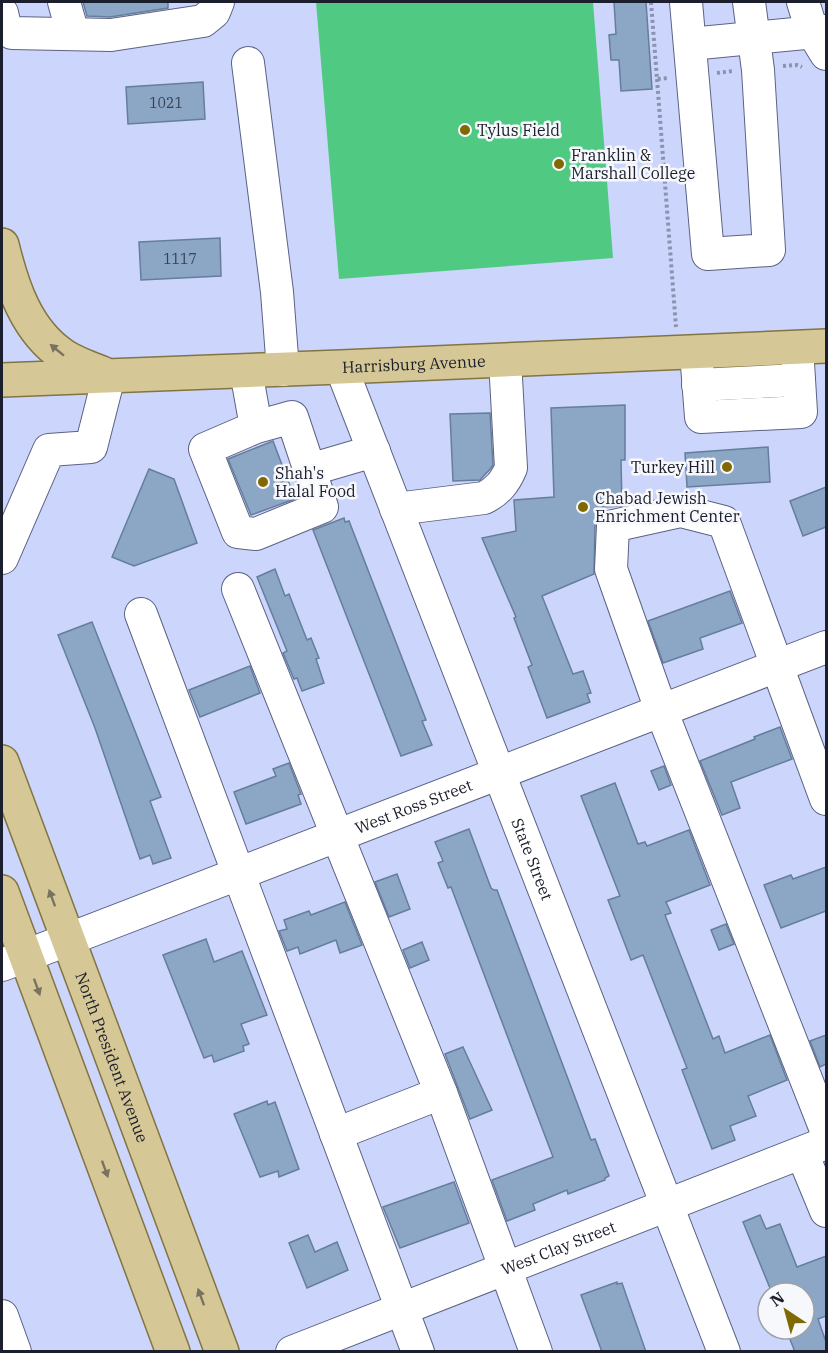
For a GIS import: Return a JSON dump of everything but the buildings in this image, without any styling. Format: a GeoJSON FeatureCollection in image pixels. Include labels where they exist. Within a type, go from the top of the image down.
{"type":"FeatureCollection","features":[{"type":"Feature","properties":{"kind":"main road"},"geometry":{"type":"LineString","coordinates":[[2,245],[19,299],[39,332],[64,356],[109,376]]}},
{"type":"Feature","properties":{"kind":"main road","name":"Harrisburg Avenue"},"geometry":{"type":"LineString","coordinates":[[2,380],[341,368],[812,346]]}},
{"type":"Feature","properties":{"kind":"main road","name":"North President Avenue"},"geometry":{"type":"LineString","coordinates":[[2,762],[222,1352]]}},
{"type":"Feature","properties":{"kind":"main road"},"geometry":{"type":"LineString","coordinates":[[2,892],[13,961],[173,1352]]}},
{"type":"Feature","properties":{"kind":"street"},"geometry":{"type":"LineString","coordinates":[[64,2],[73,34]]}},
{"type":"Feature","properties":{"kind":"street"},"geometry":{"type":"LineString","coordinates":[[2,13],[4,26],[12,33],[111,35],[203,21],[214,12],[218,2]]}},
{"type":"Feature","properties":{"kind":"street"},"geometry":{"type":"LineString","coordinates":[[686,2],[708,255],[769,250],[758,69],[749,2]]}},
{"type":"Feature","properties":{"kind":"street"},"geometry":{"type":"LineString","coordinates":[[690,45],[754,38],[822,39],[803,2]]}},
{"type":"Feature","properties":{"kind":"street"},"geometry":{"type":"LineString","coordinates":[[248,63],[277,292],[283,370]]}},
{"type":"Feature","properties":{"kind":"street"},"geometry":{"type":"LineString","coordinates":[[812,346],[799,380],[814,412]]}},
{"type":"Feature","properties":{"kind":"street"},"geometry":{"type":"LineString","coordinates":[[687,352],[698,385],[701,417],[799,380]]}},
{"type":"Feature","properties":{"kind":"street"},"geometry":{"type":"LineString","coordinates":[[396,509],[484,498],[493,494],[506,481],[511,468],[505,360]]}},
{"type":"Feature","properties":{"kind":"street","name":"State Street"},"geometry":{"type":"LineString","coordinates":[[341,368],[724,1352]]}},
{"type":"Feature","properties":{"kind":"street"},"geometry":{"type":"LineString","coordinates":[[246,371],[256,427]]}},
{"type":"Feature","properties":{"kind":"street"},"geometry":{"type":"LineString","coordinates":[[2,558],[49,450],[91,447],[109,376]]}},
{"type":"Feature","properties":{"kind":"street"},"geometry":{"type":"LineString","coordinates":[[755,398],[814,412]]}},
{"type":"Feature","properties":{"kind":"street"},"geometry":{"type":"LineString","coordinates":[[292,417],[322,507],[256,534],[238,532],[205,448],[256,427],[292,417]]}},
{"type":"Feature","properties":{"kind":"street"},"geometry":{"type":"LineString","coordinates":[[309,470],[374,451]]}},
{"type":"Feature","properties":{"kind":"street"},"geometry":{"type":"LineString","coordinates":[[826,799],[724,522],[681,511],[613,526],[611,569],[661,710],[826,1130]]}},
{"type":"Feature","properties":{"kind":"street"},"geometry":{"type":"LineString","coordinates":[[238,589],[441,1093],[504,1270],[536,1352]]}},
{"type":"Feature","properties":{"kind":"street"},"geometry":{"type":"LineString","coordinates":[[141,614],[418,1352]]}},
{"type":"Feature","properties":{"kind":"street","name":"West Ross Street"},"geometry":{"type":"LineString","coordinates":[[13,961],[826,647]]}},
{"type":"Feature","properties":{"kind":"street"},"geometry":{"type":"LineString","coordinates":[[336,1134],[441,1093]]}},
{"type":"Feature","properties":{"kind":"street"},"geometry":{"type":"LineString","coordinates":[[814,1148],[826,1211]]}},
{"type":"Feature","properties":{"kind":"street","name":"West Clay Street"},"geometry":{"type":"LineString","coordinates":[[292,1352],[814,1148]]}},
{"type":"Feature","properties":{"kind":"street"},"geometry":{"type":"LineString","coordinates":[[2,1316],[15,1352]]}},
{"type":"Feature","properties":{"kind":"path"},"geometry":{"type":"LineString","coordinates":[[657,80],[687,352]]}},
{"type":"Feature","properties":{"kind":"green space","name":"Tylus Field"},"geometry":{"type":"Polygon","coordinates":[[[316,2],[593,2],[613,258],[339,279],[316,2]]]}},
{"type":"Feature","properties":{"kind":"place","name":"Tylus Field"},"geometry":{"type":"Point","coordinates":[465,130]}},
{"type":"Feature","properties":{"kind":"place","name":"Franklin & Marshall College"},"geometry":{"type":"Point","coordinates":[559,164]}},
{"type":"Feature","properties":{"kind":"place","name":"Turkey Hill"},"geometry":{"type":"Point","coordinates":[727,467]}},
{"type":"Feature","properties":{"kind":"place","name":"Shah's Halal Food"},"geometry":{"type":"Point","coordinates":[263,482]}},
{"type":"Feature","properties":{"kind":"place","name":"Chabad Jewish Enrichment Center"},"geometry":{"type":"Point","coordinates":[583,507]}}]}
